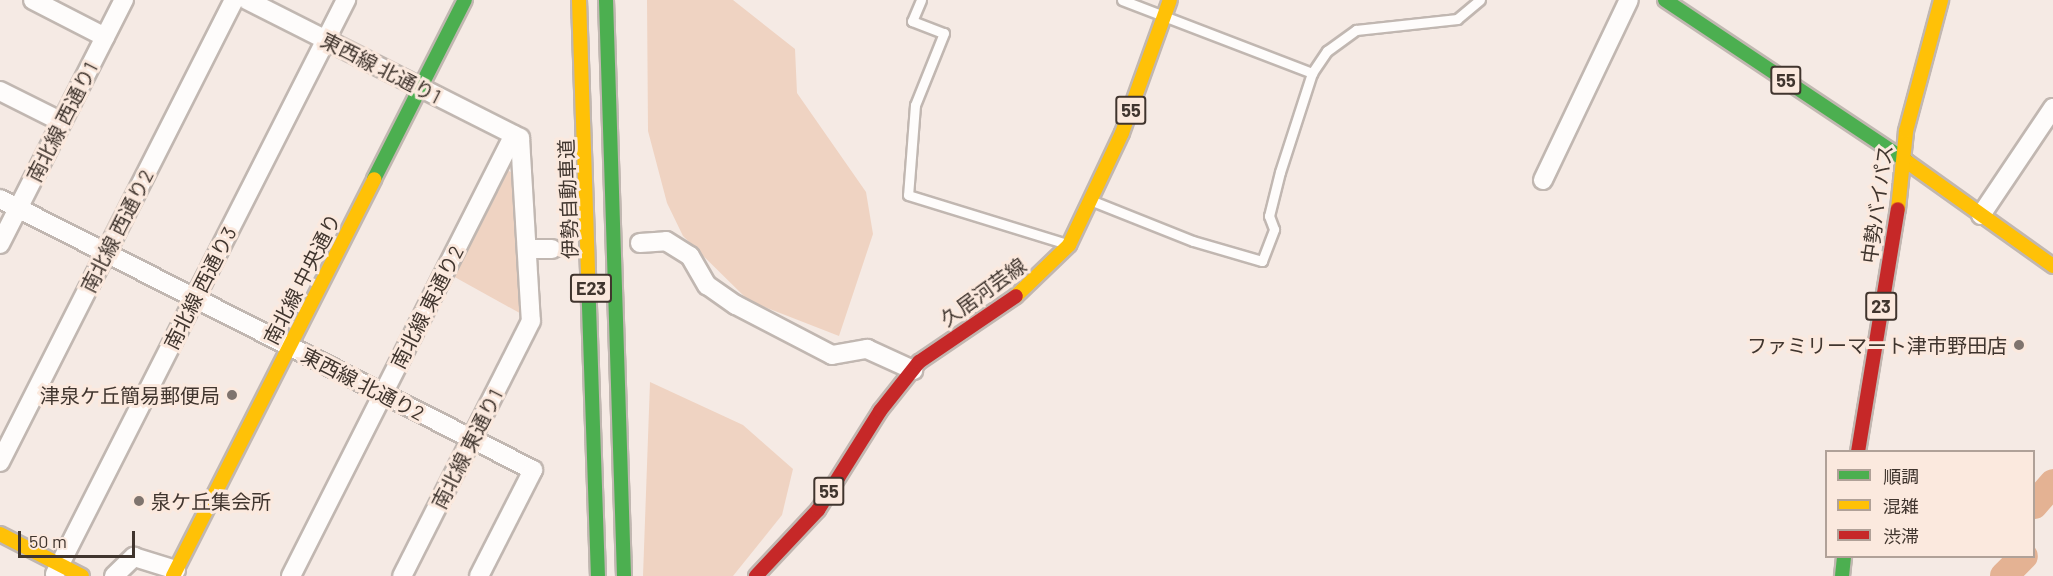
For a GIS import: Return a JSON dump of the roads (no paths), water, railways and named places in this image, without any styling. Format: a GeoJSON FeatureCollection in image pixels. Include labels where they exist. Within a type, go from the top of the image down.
{"type":"FeatureCollection","features":[{"type":"Feature","properties":{"kind":"main road","name":"南北線 中央通り"},"geometry":{"type":"LineString","coordinates":[[175,573],[465,0]]}},
{"type":"Feature","properties":{"kind":"main road","name":"伊勢自動車道"},"geometry":{"type":"LineString","coordinates":[[579,0],[598,576]]}},
{"type":"Feature","properties":{"kind":"main road","name":"E23"},"geometry":{"type":"LineString","coordinates":[[606,0],[624,576]]}},
{"type":"Feature","properties":{"kind":"main road","name":"久居河芸線"},"geometry":{"type":"LineString","coordinates":[[756,576],[818,510],[880,411],[913,370],[1013,299],[1069,245],[1131,110],[1170,0]]}},
{"type":"Feature","properties":{"kind":"main road","name":"55"},"geometry":{"type":"LineString","coordinates":[[1665,0],[1906,161]]}},
{"type":"Feature","properties":{"kind":"main road","name":"中勢バイパス"},"geometry":{"type":"LineString","coordinates":[[1858,450],[1906,161],[1906,131],[1941,0]]}},
{"type":"Feature","properties":{"kind":"main road"},"geometry":{"type":"LineString","coordinates":[[1906,161],[2053,266]]}},
{"type":"Feature","properties":{"kind":"main road"},"geometry":{"type":"LineString","coordinates":[[0,534],[57,570],[82,576]]}},
{"type":"Feature","properties":{"kind":"main road"},"geometry":{"type":"LineString","coordinates":[[1842,576],[1844,558]]}},
{"type":"Feature","properties":{"kind":"street"},"geometry":{"type":"LineString","coordinates":[[33,0],[105,37]]}},
{"type":"Feature","properties":{"kind":"street","name":"南北線 西通り1"},"geometry":{"type":"LineString","coordinates":[[0,244],[124,0]]}},
{"type":"Feature","properties":{"kind":"street","name":"南北線 西通り2"},"geometry":{"type":"LineString","coordinates":[[0,462],[234,0]]}},
{"type":"Feature","properties":{"kind":"street","name":"東西線 北通り1"},"geometry":{"type":"LineString","coordinates":[[247,0],[514,135]]}},
{"type":"Feature","properties":{"kind":"street","name":"南北線 西通り3"},"geometry":{"type":"LineString","coordinates":[[57,570],[346,0]]}},
{"type":"Feature","properties":{"kind":"street"},"geometry":{"type":"LineString","coordinates":[[1543,180],[1629,0]]}},
{"type":"Feature","properties":{"kind":"street"},"geometry":{"type":"LineString","coordinates":[[0,91],[62,122]]}},
{"type":"Feature","properties":{"kind":"street"},"geometry":{"type":"LineString","coordinates":[[1981,215],[2053,108]]}},
{"type":"Feature","properties":{"kind":"street"},"geometry":{"type":"LineString","coordinates":[[514,135],[520,138],[528,249],[552,249]]}},
{"type":"Feature","properties":{"kind":"street","name":"南北線 東通り2"},"geometry":{"type":"LineString","coordinates":[[291,576],[514,135]]}},
{"type":"Feature","properties":{"kind":"street","name":"東西線 北通り2"},"geometry":{"type":"LineString","coordinates":[[0,199],[533,470],[479,576]]}},
{"type":"Feature","properties":{"kind":"street"},"geometry":{"type":"LineString","coordinates":[[640,243],[666,241],[690,256],[707,285],[736,305],[832,354],[867,349],[913,370]]}},
{"type":"Feature","properties":{"kind":"street","name":"南北線 東通り1"},"geometry":{"type":"LineString","coordinates":[[402,576],[531,321],[528,249]]}},
{"type":"Feature","properties":{"kind":"street"},"geometry":{"type":"LineString","coordinates":[[114,576],[134,557],[175,573]]}},
{"type":"Feature","properties":{"kind":"lane"},"geometry":{"type":"LineString","coordinates":[[921,0],[912,21],[944,33],[915,105],[908,195],[1069,245]]}},
{"type":"Feature","properties":{"kind":"lane"},"geometry":{"type":"LineString","coordinates":[[1122,0],[1312,74]]}},
{"type":"Feature","properties":{"kind":"lane"},"geometry":{"type":"LineString","coordinates":[[1090,200],[1193,241],[1262,261],[1274,229],[1269,216],[1280,172],[1312,74],[1327,51],[1356,30],[1457,19],[1480,0]]}},
{"type":"Feature","properties":{"kind":"waterway"},"geometry":{"type":"LineString","coordinates":[[2035,504],[2053,483]]}},
{"type":"Feature","properties":{"kind":"waterway"},"geometry":{"type":"LineString","coordinates":[[2004,576],[2022,558]]}},
{"type":"Feature","properties":{"kind":"tunnel"},"geometry":{"type":"LineString","coordinates":[[552,249],[595,246]]}},
{"type":"Feature","properties":{"kind":"place","name":"ファミリーマート津市野田店"},"geometry":{"type":"Point","coordinates":[2019,345]}},
{"type":"Feature","properties":{"kind":"place","name":"津泉ケ丘簡易郵便局"},"geometry":{"type":"Point","coordinates":[232,395]}},
{"type":"Feature","properties":{"kind":"place","name":"泉ケ丘集会所"},"geometry":{"type":"Point","coordinates":[139,501]}}]}
